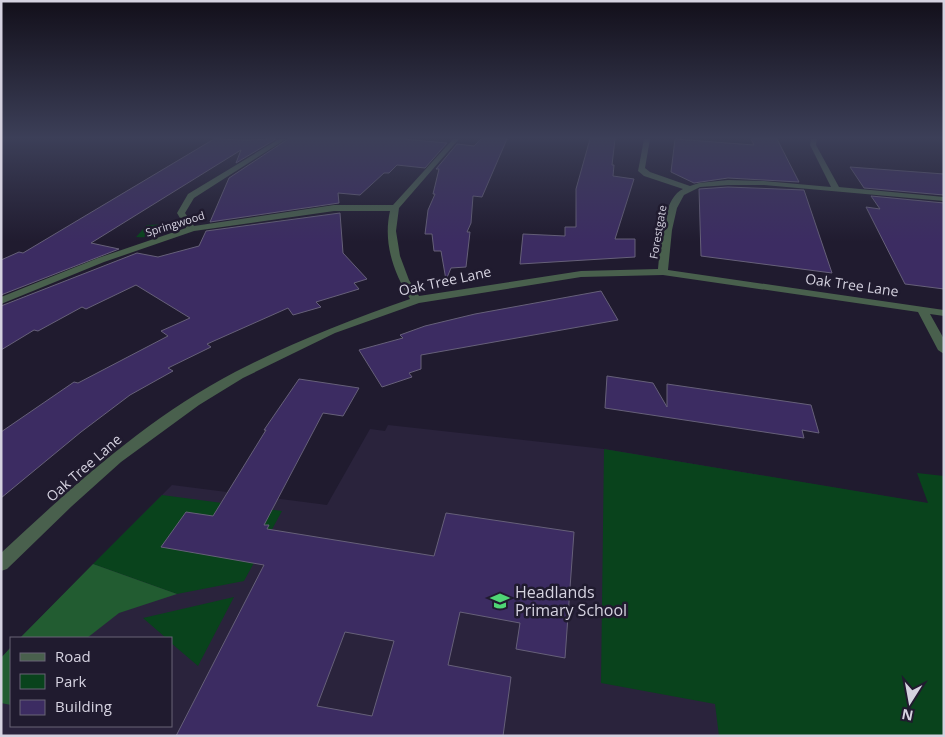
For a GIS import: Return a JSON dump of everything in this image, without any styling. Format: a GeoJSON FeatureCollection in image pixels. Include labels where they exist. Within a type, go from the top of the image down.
{"type":"FeatureCollection","features":[{"type":"Feature","properties":{"kind":"street"},"geometry":{"type":"LineString","coordinates":[[192,229],[182,219],[180,214],[182,208],[191,196],[227,173]]}},
{"type":"Feature","properties":{"kind":"street"},"geometry":{"type":"LineString","coordinates":[[416,300],[404,282],[392,232],[395,208],[425,173]]}},
{"type":"Feature","properties":{"kind":"street"},"geometry":{"type":"LineString","coordinates":[[646,173],[688,188],[705,183],[727,181],[912,199],[944,199]]}},
{"type":"Feature","properties":{"kind":"street"},"geometry":{"type":"LineString","coordinates":[[828,173],[837,191]]}},
{"type":"Feature","properties":{"kind":"street","name":"Forestgate"},"geometry":{"type":"LineString","coordinates":[[663,272],[673,205],[680,193],[688,188]]}},
{"type":"Feature","properties":{"kind":"street","name":"Springwood"},"geometry":{"type":"LineString","coordinates":[[1,301],[102,260],[192,229],[318,210],[395,208]]}},
{"type":"Feature","properties":{"kind":"street","name":"Oak Tree Lane"},"geometry":{"type":"LineString","coordinates":[[1,564],[66,502],[116,458],[194,402],[282,354],[331,332],[416,300],[545,278],[623,272],[663,272],[944,313]]}},
{"type":"Feature","properties":{"kind":"street"},"geometry":{"type":"LineString","coordinates":[[922,310],[944,350]]}},
{"type":"Feature","properties":{"kind":"shaded area","name":"Headlands Primary School"},"geometry":{"type":"Polygon","coordinates":[[[388,425],[604,449],[944,506],[944,736],[1,736],[1,658],[10,648],[10,727],[172,727],[172,637],[21,637],[172,485],[327,505],[370,429],[385,431],[388,425]]]}},
{"type":"Feature","properties":{"kind":"green space"},"geometry":{"type":"Polygon","coordinates":[[[171,224],[173,226],[160,234],[151,237],[136,237],[147,225],[171,224]]]}},
{"type":"Feature","properties":{"kind":"green space"},"geometry":{"type":"Polygon","coordinates":[[[604,449],[928,503],[917,473],[944,476],[944,736],[719,736],[715,704],[601,683],[604,449]]]}},
{"type":"Feature","properties":{"kind":"green space"},"geometry":{"type":"Polygon","coordinates":[[[162,495],[282,511],[244,581],[177,594],[93,564],[162,495]]]}},
{"type":"Feature","properties":{"kind":"green space"},"geometry":{"type":"Polygon","coordinates":[[[93,564],[177,594],[119,613],[88,637],[21,637],[93,564]]]}},
{"type":"Feature","properties":{"kind":"green space"},"geometry":{"type":"Polygon","coordinates":[[[234,597],[198,666],[172,644],[172,637],[165,637],[143,618],[234,597]]]}},
{"type":"Feature","properties":{"kind":"green space"},"geometry":{"type":"Polygon","coordinates":[[[10,648],[10,705],[1,703],[1,658],[10,648]]]}},
{"type":"Feature","properties":{"kind":"building"},"geometry":{"type":"Polygon","coordinates":[[[156,173],[203,173],[91,243],[119,249],[1,295],[1,260],[19,252],[23,253],[156,173]]]}},
{"type":"Feature","properties":{"kind":"building"},"geometry":{"type":"Polygon","coordinates":[[[236,173],[384,173],[360,195],[338,193],[339,203],[210,222],[229,178],[236,173]]]}},
{"type":"Feature","properties":{"kind":"building"},"geometry":{"type":"Polygon","coordinates":[[[438,173],[492,173],[482,197],[473,196],[471,223],[467,232],[470,232],[466,267],[451,268],[446,280],[441,251],[434,251],[432,234],[425,234],[428,210],[435,194],[433,194],[438,173]]]}},
{"type":"Feature","properties":{"kind":"building"},"geometry":{"type":"Polygon","coordinates":[[[580,173],[613,173],[613,176],[634,179],[615,239],[635,239],[635,257],[520,264],[523,234],[565,236],[565,227],[576,227],[576,189],[580,173]]]}},
{"type":"Feature","properties":{"kind":"building"},"geometry":{"type":"Polygon","coordinates":[[[674,173],[795,173],[799,182],[728,178],[694,183],[674,173]]]}},
{"type":"Feature","properties":{"kind":"building"},"geometry":{"type":"Polygon","coordinates":[[[854,173],[944,174],[944,195],[864,188],[854,173]]]}},
{"type":"Feature","properties":{"kind":"building"},"geometry":{"type":"Polygon","coordinates":[[[728,187],[804,190],[832,273],[701,256],[699,189],[728,187]]]}},
{"type":"Feature","properties":{"kind":"building"},"geometry":{"type":"Polygon","coordinates":[[[871,196],[944,203],[944,289],[905,284],[866,207],[880,209],[871,196]]]}},
{"type":"Feature","properties":{"kind":"building"},"geometry":{"type":"Polygon","coordinates":[[[340,213],[343,253],[367,279],[354,283],[359,289],[316,302],[321,307],[293,315],[288,308],[207,344],[211,347],[168,368],[173,371],[130,395],[81,432],[1,498],[1,432],[74,382],[78,383],[168,336],[161,331],[190,318],[136,285],[86,309],[82,307],[38,331],[34,330],[1,350],[1,306],[137,253],[158,257],[199,246],[206,231],[340,213]]]}},
{"type":"Feature","properties":{"kind":"building"},"geometry":{"type":"Polygon","coordinates":[[[601,291],[618,320],[421,355],[421,369],[409,373],[412,377],[382,387],[359,350],[403,338],[400,335],[425,326],[475,314],[601,291]]]}},
{"type":"Feature","properties":{"kind":"building"},"geometry":{"type":"Polygon","coordinates":[[[607,376],[653,383],[667,407],[667,384],[811,405],[819,433],[802,430],[804,438],[605,408],[607,376]]]}},
{"type":"Feature","properties":{"kind":"building"},"geometry":{"type":"Polygon","coordinates":[[[299,379],[359,388],[343,416],[323,413],[264,525],[269,525],[267,529],[434,556],[446,513],[574,532],[565,658],[516,649],[520,623],[460,612],[448,665],[511,677],[503,736],[176,736],[264,565],[161,547],[186,512],[213,516],[266,430],[264,430],[299,379]],[[345,632],[317,706],[372,716],[394,641],[345,632]]]}},
{"type":"Feature","properties":{"kind":"place","name":"Headlands Primary School"},"geometry":{"type":"Point","coordinates":[500,601]}}]}
